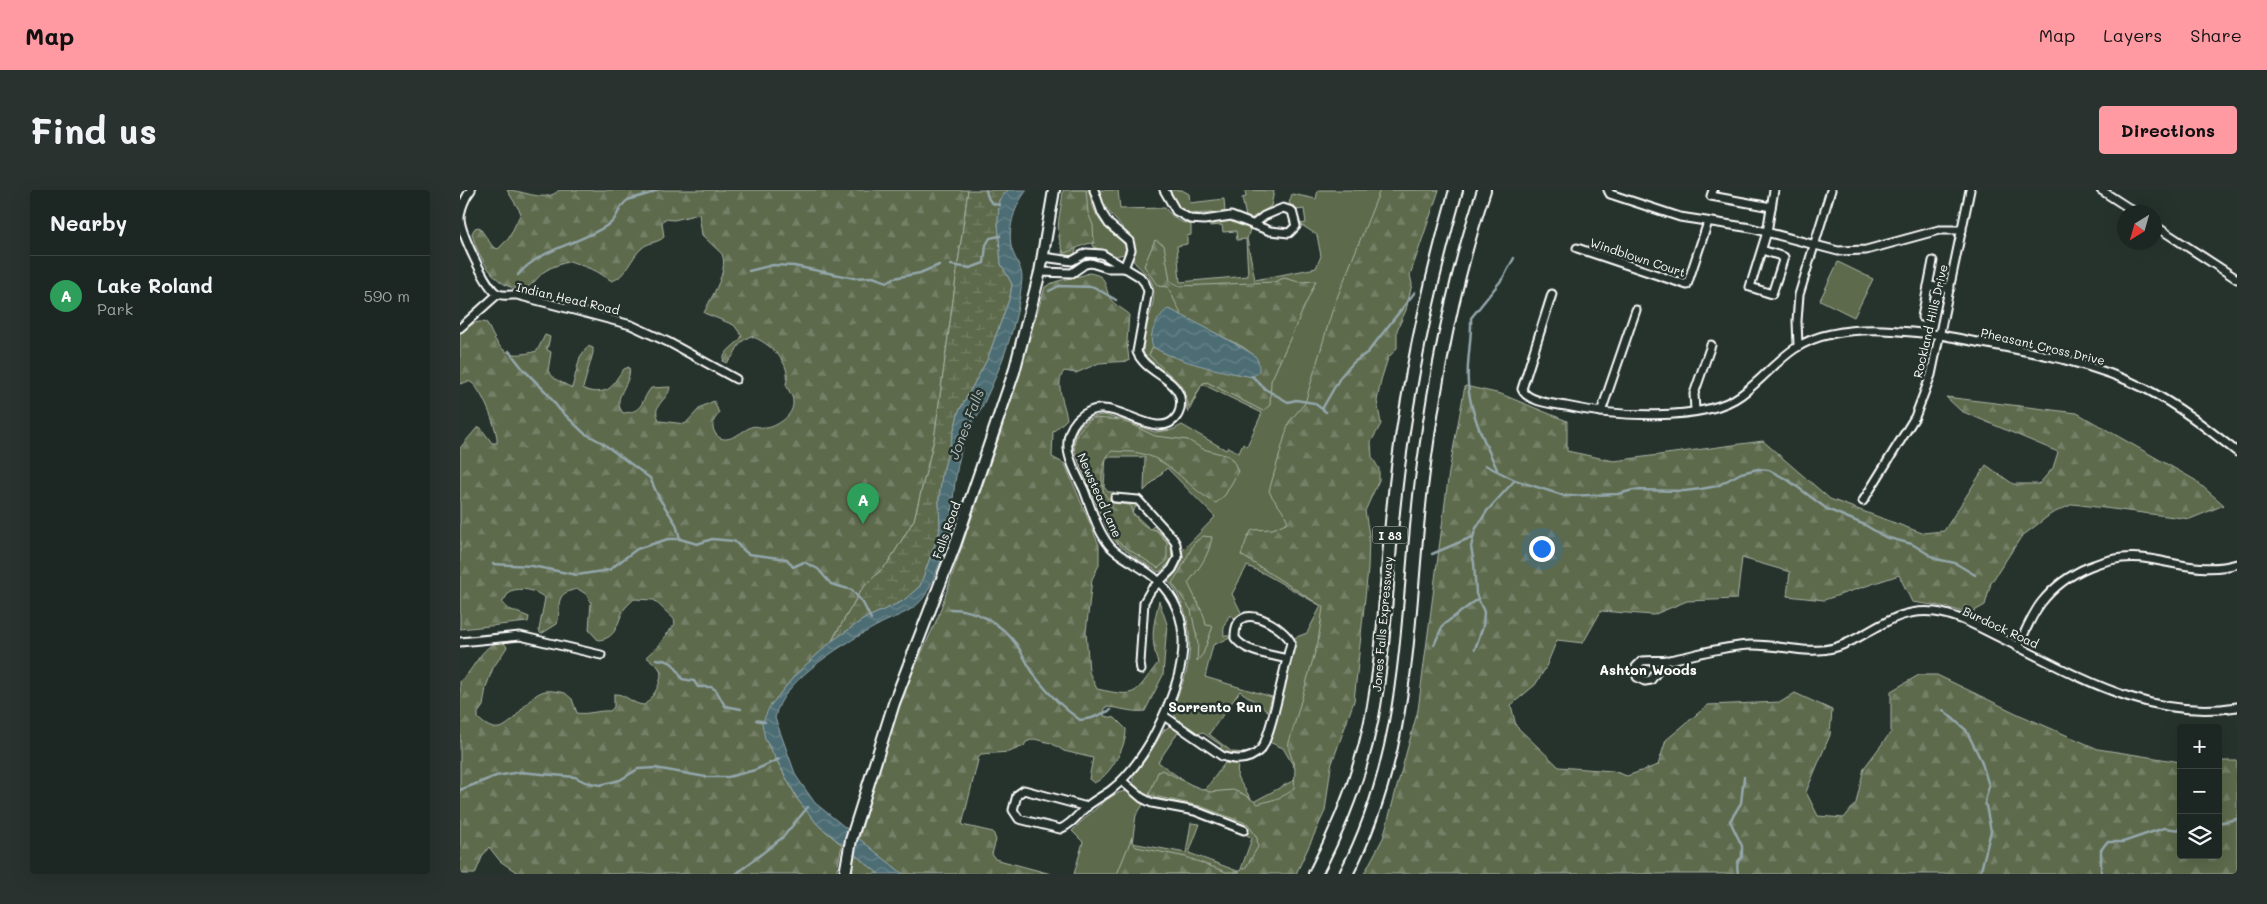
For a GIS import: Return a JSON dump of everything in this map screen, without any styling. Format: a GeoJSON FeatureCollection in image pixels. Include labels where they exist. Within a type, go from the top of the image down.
{"type":"FeatureCollection","features":[{"type":"Feature","properties":{"kind":"highway","name":"Jones Falls Expressway"},"geometry":{"type":"LineString","coordinates":[[1315,874],[1330,846],[1346,808],[1361,763],[1371,722],[1379,671],[1395,492],[1409,391],[1426,308],[1456,190]]}},
{"type":"Feature","properties":{"kind":"highway","name":"Jones Falls Expressway"},"geometry":{"type":"LineString","coordinates":[[1346,874],[1371,818],[1386,771],[1396,728],[1403,686],[1415,547],[1430,425],[1450,318],[1484,190]]}},
{"type":"Feature","properties":{"kind":"main road","name":"Falls Road"},"geometry":{"type":"LineString","coordinates":[[845,874],[854,828],[900,683],[955,545],[1014,372],[1040,272],[1054,190]]}},
{"type":"Feature","properties":{"kind":"street","name":"Indian Head Road"},"geometry":{"type":"LineString","coordinates":[[470,190],[460,218],[466,237],[488,286],[498,294],[517,295],[631,324],[736,379]]}},
{"type":"Feature","properties":{"kind":"street"},"geometry":{"type":"LineString","coordinates":[[1040,272],[1072,273],[1085,264],[1107,268],[1124,268],[1131,250],[1129,241],[1110,224],[1102,213],[1094,190]]}},
{"type":"Feature","properties":{"kind":"street"},"geometry":{"type":"LineString","coordinates":[[1164,190],[1176,211],[1183,216],[1204,220],[1231,216],[1253,225],[1270,231],[1289,232],[1296,226],[1292,211],[1283,208],[1264,216],[1253,225]]}},
{"type":"Feature","properties":{"kind":"street"},"geometry":{"type":"LineString","coordinates":[[1608,190],[1610,194],[1662,212],[1708,222],[1751,228],[1838,251],[1866,250],[1939,230],[1962,230]]}},
{"type":"Feature","properties":{"kind":"street"},"geometry":{"type":"LineString","coordinates":[[1713,190],[1711,196],[1772,207]]}},
{"type":"Feature","properties":{"kind":"street"},"geometry":{"type":"LineString","coordinates":[[1762,250],[1784,257],[1772,294],[1750,287],[1767,232],[1774,190]]}},
{"type":"Feature","properties":{"kind":"street"},"geometry":{"type":"LineString","coordinates":[[1552,294],[1523,383],[1524,393],[1544,402],[1601,412],[1638,415],[1695,410],[1722,405],[1733,400],[1798,345],[1797,315],[1799,295],[1830,190]]}},
{"type":"Feature","properties":{"kind":"street","name":"Rockland Hills Drive"},"geometry":{"type":"LineString","coordinates":[[1863,501],[1915,417],[1932,375],[1970,190]]}},
{"type":"Feature","properties":{"kind":"street"},"geometry":{"type":"LineString","coordinates":[[2100,190],[2124,205]]}},
{"type":"Feature","properties":{"kind":"street","name":"Windblown Court"},"geometry":{"type":"LineString","coordinates":[[1576,248],[1687,285],[1708,222]]}},
{"type":"Feature","properties":{"kind":"street"},"geometry":{"type":"LineString","coordinates":[[2162,230],[2237,279]]}},
{"type":"Feature","properties":{"kind":"street","name":"Newstead Lane"},"geometry":{"type":"LineString","coordinates":[[1043,257],[1072,261],[1086,253],[1093,252],[1102,254],[1140,277],[1148,291],[1136,352],[1144,364],[1175,389],[1181,402],[1179,413],[1172,422],[1160,425],[1110,409],[1094,410],[1086,413],[1076,422],[1069,435],[1068,449],[1108,544],[1113,550],[1140,565],[1160,582],[1172,599],[1178,614],[1183,640],[1182,666],[1164,716],[1148,746],[1122,781],[1086,807],[1072,822],[1060,829],[1019,819],[1013,810],[1017,795],[1024,790],[1086,807]]}},
{"type":"Feature","properties":{"kind":"street"},"geometry":{"type":"LineString","coordinates":[[1922,317],[1933,261]]}},
{"type":"Feature","properties":{"kind":"street"},"geometry":{"type":"LineString","coordinates":[[1928,286],[1950,288]]}},
{"type":"Feature","properties":{"kind":"street"},"geometry":{"type":"LineString","coordinates":[[460,328],[498,294]]}},
{"type":"Feature","properties":{"kind":"street"},"geometry":{"type":"LineString","coordinates":[[1601,412],[1636,310]]}},
{"type":"Feature","properties":{"kind":"street","name":"Pheasant Cross Drive"},"geometry":{"type":"LineString","coordinates":[[1798,345],[1830,334],[1898,332],[1941,335],[2067,361],[2122,378],[2146,389],[2182,410],[2237,452]]}},
{"type":"Feature","properties":{"kind":"street"},"geometry":{"type":"LineString","coordinates":[[1695,410],[1694,394],[1711,346]]}},
{"type":"Feature","properties":{"kind":"street"},"geometry":{"type":"LineString","coordinates":[[1115,498],[1138,500],[1164,527],[1176,544],[1178,557],[1176,563],[1151,590],[1144,602],[1141,670]]}},
{"type":"Feature","properties":{"kind":"street"},"geometry":{"type":"LineString","coordinates":[[2018,647],[2032,617],[2050,592],[2088,567],[2105,561],[2135,558],[2200,568],[2216,568],[2237,564]]}},
{"type":"Feature","properties":{"kind":"street","name":"Burdock Road"},"geometry":{"type":"LineString","coordinates":[[1666,660],[1751,645],[1793,650],[1824,650],[1852,641],[1888,620],[1913,612],[1926,611],[1944,614],[1965,621],[2114,693],[2141,702],[2193,710],[2237,707]]}},
{"type":"Feature","properties":{"kind":"street"},"geometry":{"type":"LineString","coordinates":[[1164,716],[1222,756],[1232,760],[1249,758],[1255,755],[1264,744],[1291,643],[1286,635],[1254,616],[1242,618],[1237,623],[1235,638],[1239,644],[1245,648],[1286,659]]}},
{"type":"Feature","properties":{"kind":"street"},"geometry":{"type":"LineString","coordinates":[[460,642],[520,636],[601,655]]}},
{"type":"Feature","properties":{"kind":"street"},"geometry":{"type":"LineString","coordinates":[[1122,781],[1142,798],[1152,803],[1195,811],[1244,830]]}},
{"type":"Feature","properties":{"kind":"green space"},"geometry":{"type":"Polygon","coordinates":[[[507,190],[548,196],[559,190],[968,190],[934,440],[914,520],[888,563],[861,590],[832,641],[796,674],[770,706],[765,739],[798,800],[818,825],[842,845],[836,874],[519,874],[500,861],[489,847],[483,855],[475,874],[460,874],[460,681],[485,651],[497,643],[504,643],[507,647],[493,668],[486,687],[483,706],[478,713],[478,718],[489,726],[498,728],[506,725],[536,695],[545,691],[565,693],[572,699],[577,713],[610,711],[614,707],[614,694],[622,695],[644,705],[656,689],[661,674],[658,666],[646,657],[657,647],[675,624],[674,619],[654,600],[634,599],[624,610],[612,634],[609,637],[598,640],[589,630],[591,602],[586,594],[578,589],[570,591],[561,597],[557,624],[541,634],[539,630],[545,598],[533,591],[520,589],[510,591],[502,603],[509,609],[529,617],[528,622],[460,629],[460,448],[476,429],[480,427],[492,443],[497,443],[497,438],[488,409],[476,387],[469,382],[460,384],[460,334],[475,323],[487,323],[500,346],[510,353],[517,354],[537,351],[545,335],[550,337],[547,350],[551,352],[548,371],[555,379],[572,388],[580,357],[588,346],[593,348],[583,388],[593,392],[607,390],[624,369],[629,367],[628,379],[619,401],[623,413],[635,411],[651,388],[670,387],[669,392],[658,407],[657,415],[660,421],[685,424],[701,407],[714,401],[719,413],[713,428],[722,439],[732,438],[753,426],[767,428],[776,425],[788,415],[793,407],[792,397],[786,384],[787,376],[783,362],[772,349],[758,339],[751,336],[746,339],[739,345],[727,363],[723,361],[728,350],[742,336],[734,325],[704,313],[715,292],[724,261],[722,254],[702,235],[699,214],[674,220],[664,219],[662,223],[664,237],[642,248],[617,279],[612,281],[596,271],[570,261],[548,269],[527,287],[517,288],[508,286],[491,272],[478,252],[472,233],[475,228],[479,227],[493,247],[498,249],[509,238],[521,213],[507,190]]]}},
{"type":"Feature","properties":{"kind":"green space"},"geometry":{"type":"Polygon","coordinates":[[[968,190],[1008,190],[999,200],[998,222],[1001,264],[1012,284],[1010,297],[987,360],[959,411],[942,475],[939,499],[940,530],[920,586],[903,601],[864,619],[832,641],[861,590],[888,563],[914,520],[934,440],[968,190]]]}},
{"type":"Feature","properties":{"kind":"green space"},"geometry":{"type":"Polygon","coordinates":[[[1063,190],[1086,190],[1088,213],[1093,225],[1094,243],[1086,244],[1064,253],[1058,229],[1063,190]]]}},
{"type":"Feature","properties":{"kind":"green space"},"geometry":{"type":"Polygon","coordinates":[[[1072,190],[1089,190],[1093,207],[1098,216],[1108,230],[1126,247],[1124,254],[1116,256],[1094,247],[1092,242],[1080,239],[1074,255],[1066,256],[1062,253],[1072,190]]]}},
{"type":"Feature","properties":{"kind":"green space"},"geometry":{"type":"Polygon","coordinates":[[[1100,190],[1118,190],[1120,209],[1165,208],[1177,220],[1191,223],[1191,235],[1187,236],[1187,244],[1177,246],[1180,282],[1248,276],[1246,239],[1237,240],[1236,231],[1223,232],[1222,225],[1209,226],[1208,223],[1230,220],[1250,229],[1247,239],[1255,280],[1316,268],[1321,256],[1317,235],[1300,224],[1306,223],[1304,209],[1297,210],[1289,203],[1292,194],[1316,199],[1318,190],[1419,190],[1384,322],[1320,394],[1313,415],[1360,466],[1354,540],[1307,688],[1313,736],[1312,766],[1307,796],[1267,874],[1074,874],[1083,842],[1072,831],[1107,799],[1123,792],[1128,792],[1143,805],[1136,815],[1132,843],[1186,853],[1191,823],[1200,824],[1189,853],[1240,872],[1252,838],[1245,834],[1247,826],[1201,808],[1150,797],[1133,784],[1133,776],[1164,730],[1170,726],[1179,731],[1158,762],[1202,794],[1225,763],[1238,764],[1237,777],[1253,802],[1300,777],[1283,748],[1269,742],[1294,647],[1294,638],[1307,633],[1321,606],[1265,574],[1247,566],[1232,594],[1242,614],[1235,618],[1230,615],[1228,618],[1224,628],[1224,636],[1230,636],[1230,638],[1213,645],[1205,677],[1272,697],[1268,711],[1240,691],[1209,734],[1232,752],[1248,753],[1241,754],[1231,754],[1220,749],[1222,746],[1202,732],[1199,734],[1177,719],[1174,707],[1186,673],[1190,649],[1185,612],[1181,601],[1168,581],[1179,568],[1182,560],[1182,551],[1215,517],[1167,468],[1144,491],[1145,457],[1106,457],[1104,487],[1108,492],[1114,492],[1114,500],[1133,503],[1136,507],[1132,512],[1150,529],[1154,526],[1171,545],[1172,560],[1158,572],[1126,551],[1110,535],[1078,461],[1074,442],[1075,436],[1084,422],[1099,415],[1105,415],[1155,432],[1172,430],[1182,425],[1226,450],[1228,447],[1239,453],[1243,444],[1247,446],[1262,413],[1202,384],[1188,413],[1183,388],[1144,355],[1144,338],[1153,303],[1153,286],[1149,278],[1132,258],[1134,249],[1132,241],[1107,210],[1100,190]]]}},
{"type":"Feature","properties":{"kind":"green space"},"geometry":{"type":"Polygon","coordinates":[[[1169,190],[1182,190],[1189,194],[1190,203],[1224,199],[1225,212],[1192,213],[1185,211],[1179,207],[1169,190]]]}},
{"type":"Feature","properties":{"kind":"green space"},"geometry":{"type":"Polygon","coordinates":[[[1245,190],[1274,191],[1271,206],[1252,218],[1246,217],[1242,198],[1246,197],[1245,190]]]}},
{"type":"Feature","properties":{"kind":"green space"},"geometry":{"type":"Polygon","coordinates":[[[1380,190],[1439,190],[1410,275],[1412,284],[1406,310],[1397,330],[1397,348],[1388,358],[1377,401],[1381,424],[1371,442],[1372,457],[1379,469],[1379,480],[1365,511],[1369,535],[1368,569],[1354,701],[1331,766],[1325,811],[1296,874],[1117,874],[1132,837],[1132,842],[1136,847],[1186,857],[1226,872],[1238,872],[1246,867],[1258,847],[1257,838],[1248,824],[1200,806],[1149,795],[1158,772],[1162,770],[1210,792],[1233,790],[1245,795],[1258,804],[1282,796],[1294,788],[1295,769],[1288,746],[1318,642],[1323,607],[1241,555],[1252,530],[1273,529],[1288,522],[1269,491],[1289,422],[1305,403],[1333,308],[1380,190]]]}},
{"type":"Feature","properties":{"kind":"green space"},"geometry":{"type":"Polygon","coordinates":[[[1155,240],[1164,245],[1170,281],[1180,286],[1274,282],[1284,278],[1299,282],[1316,281],[1271,381],[1270,405],[1263,411],[1207,382],[1203,383],[1189,407],[1183,387],[1149,355],[1153,347],[1171,356],[1252,377],[1255,356],[1243,347],[1182,316],[1168,287],[1158,286],[1144,266],[1155,240]]]}},
{"type":"Feature","properties":{"kind":"green space"},"geometry":{"type":"Polygon","coordinates":[[[1838,262],[1873,279],[1854,317],[1820,300],[1838,262]]]}},
{"type":"Feature","properties":{"kind":"green space"},"geometry":{"type":"Polygon","coordinates":[[[1089,273],[1100,276],[1103,279],[1111,300],[1129,314],[1127,342],[1129,361],[1099,363],[1076,373],[1064,371],[1061,376],[1060,388],[1067,419],[1053,432],[1052,457],[1065,464],[1099,545],[1099,565],[1092,579],[1086,632],[1089,672],[1097,689],[1128,693],[1139,688],[1158,663],[1153,632],[1159,601],[1167,624],[1163,675],[1145,711],[1105,707],[1104,716],[1115,718],[1126,729],[1126,736],[1124,744],[1111,768],[1100,780],[1094,783],[1089,779],[1093,758],[1064,751],[1051,743],[1034,739],[1026,742],[1024,746],[1009,752],[981,754],[979,756],[962,825],[993,832],[996,840],[992,854],[995,859],[1051,874],[903,874],[859,839],[896,708],[938,617],[997,443],[1045,287],[1055,282],[1089,273]]]}},
{"type":"Feature","properties":{"kind":"green space"},"geometry":{"type":"Polygon","coordinates":[[[1465,386],[1501,394],[1567,421],[1567,451],[1614,461],[1763,441],[1830,499],[1922,533],[1944,531],[1986,465],[2013,484],[2039,484],[2053,468],[2058,452],[1961,411],[1946,397],[2077,413],[2195,480],[2224,505],[2190,519],[2073,504],[2051,514],[2021,537],[1991,583],[1985,605],[1969,614],[1946,607],[1912,602],[1899,575],[1824,600],[1787,596],[1790,572],[1742,558],[1737,599],[1687,601],[1653,615],[1601,611],[1583,643],[1557,640],[1545,669],[1535,685],[1511,705],[1516,726],[1559,767],[1613,771],[1627,776],[1658,765],[1666,740],[1708,705],[1781,702],[1795,693],[1832,710],[1830,735],[1806,792],[1818,816],[1844,818],[1856,803],[1864,768],[1891,732],[1891,691],[1919,675],[1937,675],[2020,715],[2098,749],[2177,761],[2177,859],[2222,859],[2222,761],[2237,761],[2237,874],[1364,874],[1383,838],[1418,710],[1449,472],[1465,386]]]}},
{"type":"Feature","properties":{"kind":"green space"},"geometry":{"type":"Polygon","coordinates":[[[1093,418],[1122,420],[1155,436],[1188,440],[1203,449],[1229,456],[1235,464],[1238,472],[1225,495],[1216,503],[1198,491],[1172,469],[1153,458],[1143,454],[1112,451],[1106,458],[1102,474],[1102,484],[1104,493],[1111,503],[1132,507],[1132,513],[1140,522],[1156,530],[1167,542],[1167,561],[1158,568],[1116,540],[1085,478],[1074,446],[1080,430],[1093,418]]]}},
{"type":"Feature","properties":{"kind":"green space"},"geometry":{"type":"Polygon","coordinates":[[[1203,536],[1212,537],[1211,544],[1203,562],[1188,583],[1204,616],[1206,625],[1213,626],[1203,654],[1197,661],[1198,644],[1191,610],[1172,583],[1194,543],[1203,536]]]}},
{"type":"Feature","properties":{"kind":"green space"},"geometry":{"type":"Polygon","coordinates":[[[852,854],[854,854],[879,874],[851,874],[852,854]]]}},
{"type":"Feature","properties":{"kind":"water","name":"Jones Falls"},"geometry":{"type":"Polygon","coordinates":[[[1008,190],[1027,190],[1016,209],[1010,238],[1011,246],[1021,269],[1020,295],[1007,347],[980,411],[967,431],[961,450],[956,475],[951,531],[944,554],[926,594],[917,605],[882,623],[819,662],[790,689],[780,703],[775,718],[796,776],[815,803],[903,874],[879,874],[818,825],[798,800],[765,739],[762,723],[770,706],[796,674],[832,641],[864,619],[903,601],[920,586],[940,530],[939,499],[942,475],[959,411],[987,360],[1010,297],[1012,284],[1001,264],[998,222],[999,200],[1008,190]]]}},
{"type":"Feature","properties":{"kind":"water"},"geometry":{"type":"Polygon","coordinates":[[[1168,309],[1227,339],[1255,356],[1259,365],[1259,371],[1253,377],[1215,369],[1188,362],[1153,347],[1151,337],[1154,326],[1168,309]]]}},
{"type":"Feature","properties":{"kind":"waterway"},"geometry":{"type":"LineString","coordinates":[[518,275],[538,258],[588,236],[612,222],[623,204],[628,200],[657,190]]}},
{"type":"Feature","properties":{"kind":"waterway"},"geometry":{"type":"LineString","coordinates":[[986,190],[990,201],[1000,205]]}},
{"type":"Feature","properties":{"kind":"waterway"},"geometry":{"type":"LineString","coordinates":[[951,265],[970,268],[984,263],[986,245],[990,238],[1000,236]]}},
{"type":"Feature","properties":{"kind":"waterway"},"geometry":{"type":"LineString","coordinates":[[1497,469],[1479,428],[1469,395],[1468,367],[1471,318],[1503,278],[1514,258]]}},
{"type":"Feature","properties":{"kind":"waterway"},"geometry":{"type":"LineString","coordinates":[[749,271],[773,265],[794,266],[854,278],[873,277],[887,282],[894,278],[920,273],[939,265]]}},
{"type":"Feature","properties":{"kind":"waterway"},"geometry":{"type":"LineString","coordinates":[[1049,291],[1059,286],[1094,287],[1116,300]]}},
{"type":"Feature","properties":{"kind":"waterway"},"geometry":{"type":"LineString","coordinates":[[1322,409],[1341,376],[1354,362],[1368,352],[1415,292]]}},
{"type":"Feature","properties":{"kind":"waterway"},"geometry":{"type":"LineString","coordinates":[[509,351],[559,409],[584,433],[601,442],[650,478],[659,498],[676,524],[680,539]]}},
{"type":"Feature","properties":{"kind":"waterway"},"geometry":{"type":"LineString","coordinates":[[1252,376],[1265,389],[1288,402],[1296,400],[1314,403],[1326,412]]}},
{"type":"Feature","properties":{"kind":"waterway"},"geometry":{"type":"LineString","coordinates":[[1485,465],[1515,480],[1565,496],[1618,494],[1633,490],[1684,491],[1701,489],[1717,486],[1741,473],[1758,469],[1769,470],[1788,480],[1827,509],[1865,525],[1885,537],[1912,544],[1936,559],[1955,563],[1975,575]]}},
{"type":"Feature","properties":{"kind":"waterway"},"geometry":{"type":"LineString","coordinates":[[1475,649],[1483,626],[1484,612],[1476,594],[1471,547],[1475,530],[1487,511],[1515,480]]}},
{"type":"Feature","properties":{"kind":"waterway"},"geometry":{"type":"LineString","coordinates":[[1432,554],[1472,537]]}},
{"type":"Feature","properties":{"kind":"waterway"},"geometry":{"type":"LineString","coordinates":[[493,564],[532,566],[577,575],[609,570],[637,549],[668,539],[680,539],[697,544],[712,539],[734,541],[748,554],[787,559],[793,567],[804,562],[818,569],[831,584],[852,590],[863,603],[871,619]]}},
{"type":"Feature","properties":{"kind":"waterway"},"geometry":{"type":"LineString","coordinates":[[1434,645],[1443,625],[1478,599]]}},
{"type":"Feature","properties":{"kind":"waterway"},"geometry":{"type":"LineString","coordinates":[[950,609],[978,615],[1003,630],[1016,644],[1042,685],[1058,702],[1080,720],[1092,718],[1111,710]]}},
{"type":"Feature","properties":{"kind":"waterway"},"geometry":{"type":"LineString","coordinates":[[656,659],[673,664],[682,679],[694,681],[698,687],[711,687],[716,690],[725,706],[741,709]]}},
{"type":"Feature","properties":{"kind":"waterway"},"geometry":{"type":"LineString","coordinates":[[1943,710],[1966,730],[1981,760],[1989,786],[1985,801],[1991,831],[1980,874]]}},
{"type":"Feature","properties":{"kind":"waterway"},"geometry":{"type":"LineString","coordinates":[[756,720],[765,722]]}},
{"type":"Feature","properties":{"kind":"waterway"},"geometry":{"type":"LineString","coordinates":[[460,790],[496,776],[520,772],[575,777],[585,782],[600,785],[620,780],[638,769],[655,768],[706,777],[728,777],[755,770],[779,759]]}},
{"type":"Feature","properties":{"kind":"waterway"},"geometry":{"type":"LineString","coordinates":[[1738,874],[1737,864],[1742,857],[1742,846],[1730,821],[1741,803],[1744,777]]}},
{"type":"Feature","properties":{"kind":"waterway"},"geometry":{"type":"LineString","coordinates":[[736,874],[783,837],[808,807]]}},
{"type":"Feature","properties":{"kind":"waterway"},"geometry":{"type":"LineString","coordinates":[[2222,822],[2237,819]]}},
{"type":"Feature","properties":{"kind":"waterway"},"geometry":{"type":"LineString","coordinates":[[2101,874],[2101,850],[2107,842],[2123,842],[2164,828],[2177,830]]}},
{"type":"Feature","properties":{"kind":"place","name":"Lake Roland"},"geometry":{"type":"Point","coordinates":[863,524]}},
{"type":"Feature","properties":{"kind":"district","name":"Ashton Woods"},"geometry":{"type":"Point","coordinates":[1648,669]}},
{"type":"Feature","properties":{"kind":"district","name":"Sorrento Run"},"geometry":{"type":"Point","coordinates":[1215,706]}}]}
